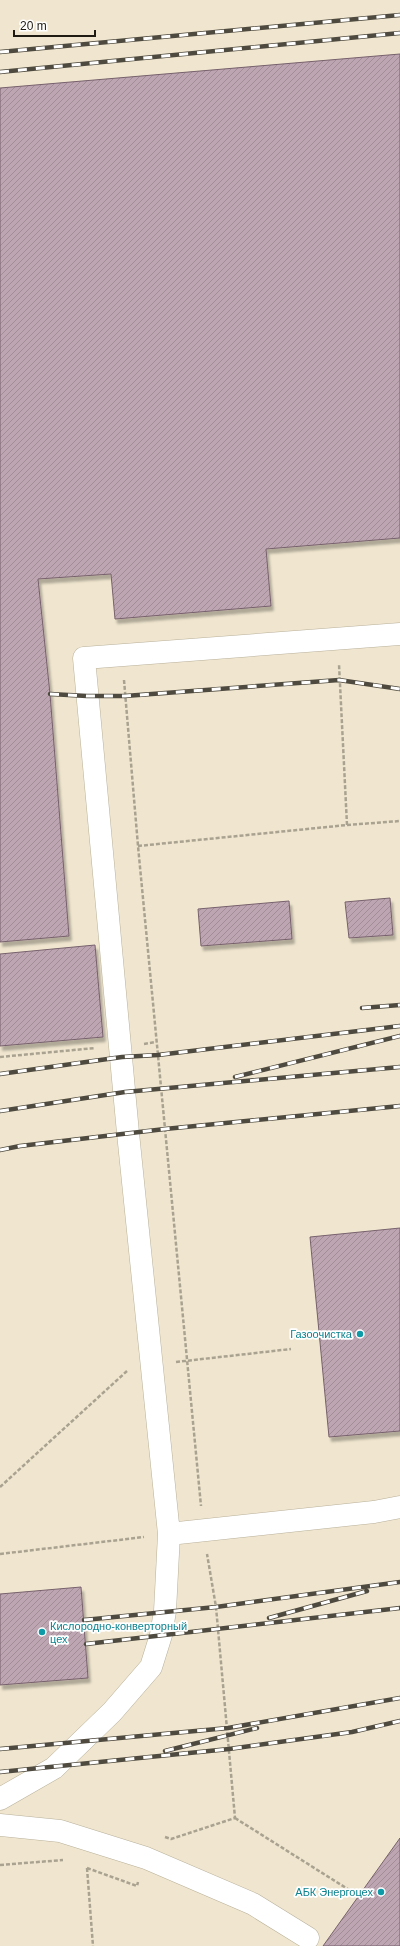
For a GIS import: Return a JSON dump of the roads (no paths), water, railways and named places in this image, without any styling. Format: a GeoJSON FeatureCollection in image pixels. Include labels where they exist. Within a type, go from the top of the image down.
{"type":"FeatureCollection","features":[{"type":"Feature","properties":{"kind":"lane"},"geometry":{"type":"LineString","coordinates":[[0,1799],[54,1768],[112,1712],[151,1667],[161,1636],[165,1611],[169,1534],[128,1133],[84,658],[400,634]]}},
{"type":"Feature","properties":{"kind":"lane"},"geometry":{"type":"LineString","coordinates":[[169,1534],[374,1512],[400,1507]]}},
{"type":"Feature","properties":{"kind":"lane"},"geometry":{"type":"LineString","coordinates":[[0,1825],[60,1831],[146,1858],[253,1904],[308,1938]]}},
{"type":"Feature","properties":{"kind":"railway"},"geometry":{"type":"LineString","coordinates":[[0,52],[400,15]]}},
{"type":"Feature","properties":{"kind":"railway"},"geometry":{"type":"LineString","coordinates":[[0,72],[400,33]]}},
{"type":"Feature","properties":{"kind":"railway"},"geometry":{"type":"LineString","coordinates":[[50,694],[125,696],[339,680],[400,689]]}},
{"type":"Feature","properties":{"kind":"railway"},"geometry":{"type":"LineString","coordinates":[[362,1008],[400,1005]]}},
{"type":"Feature","properties":{"kind":"railway"},"geometry":{"type":"LineString","coordinates":[[0,1074],[122,1057],[158,1055],[400,1026]]}},
{"type":"Feature","properties":{"kind":"railway"},"geometry":{"type":"LineString","coordinates":[[235,1077],[400,1036]]}},
{"type":"Feature","properties":{"kind":"railway"},"geometry":{"type":"LineString","coordinates":[[0,1111],[125,1092],[400,1067]]}},
{"type":"Feature","properties":{"kind":"railway"},"geometry":{"type":"LineString","coordinates":[[0,1150],[20,1146],[165,1129],[400,1106]]}},
{"type":"Feature","properties":{"kind":"railway"},"geometry":{"type":"LineString","coordinates":[[84,1620],[216,1607],[400,1582]]}},
{"type":"Feature","properties":{"kind":"railway"},"geometry":{"type":"LineString","coordinates":[[269,1618],[367,1591]]}},
{"type":"Feature","properties":{"kind":"railway"},"geometry":{"type":"LineString","coordinates":[[86,1644],[400,1608]]}},
{"type":"Feature","properties":{"kind":"railway"},"geometry":{"type":"LineString","coordinates":[[0,1749],[228,1728],[400,1698]]}},
{"type":"Feature","properties":{"kind":"railway"},"geometry":{"type":"LineString","coordinates":[[0,1772],[229,1749],[352,1732],[400,1721]]}},
{"type":"Feature","properties":{"kind":"railway"},"geometry":{"type":"LineString","coordinates":[[165,1751],[257,1728]]}},
{"type":"Feature","properties":{"kind":"place","name":"Газоочистка"},"geometry":{"type":"Point","coordinates":[360,1334]}},
{"type":"Feature","properties":{"kind":"place","name":"Кислородно-конверторный цех"},"geometry":{"type":"Point","coordinates":[42,1632]}},
{"type":"Feature","properties":{"kind":"place","name":"АБК Энергоцех"},"geometry":{"type":"Point","coordinates":[381,1892]}}]}
